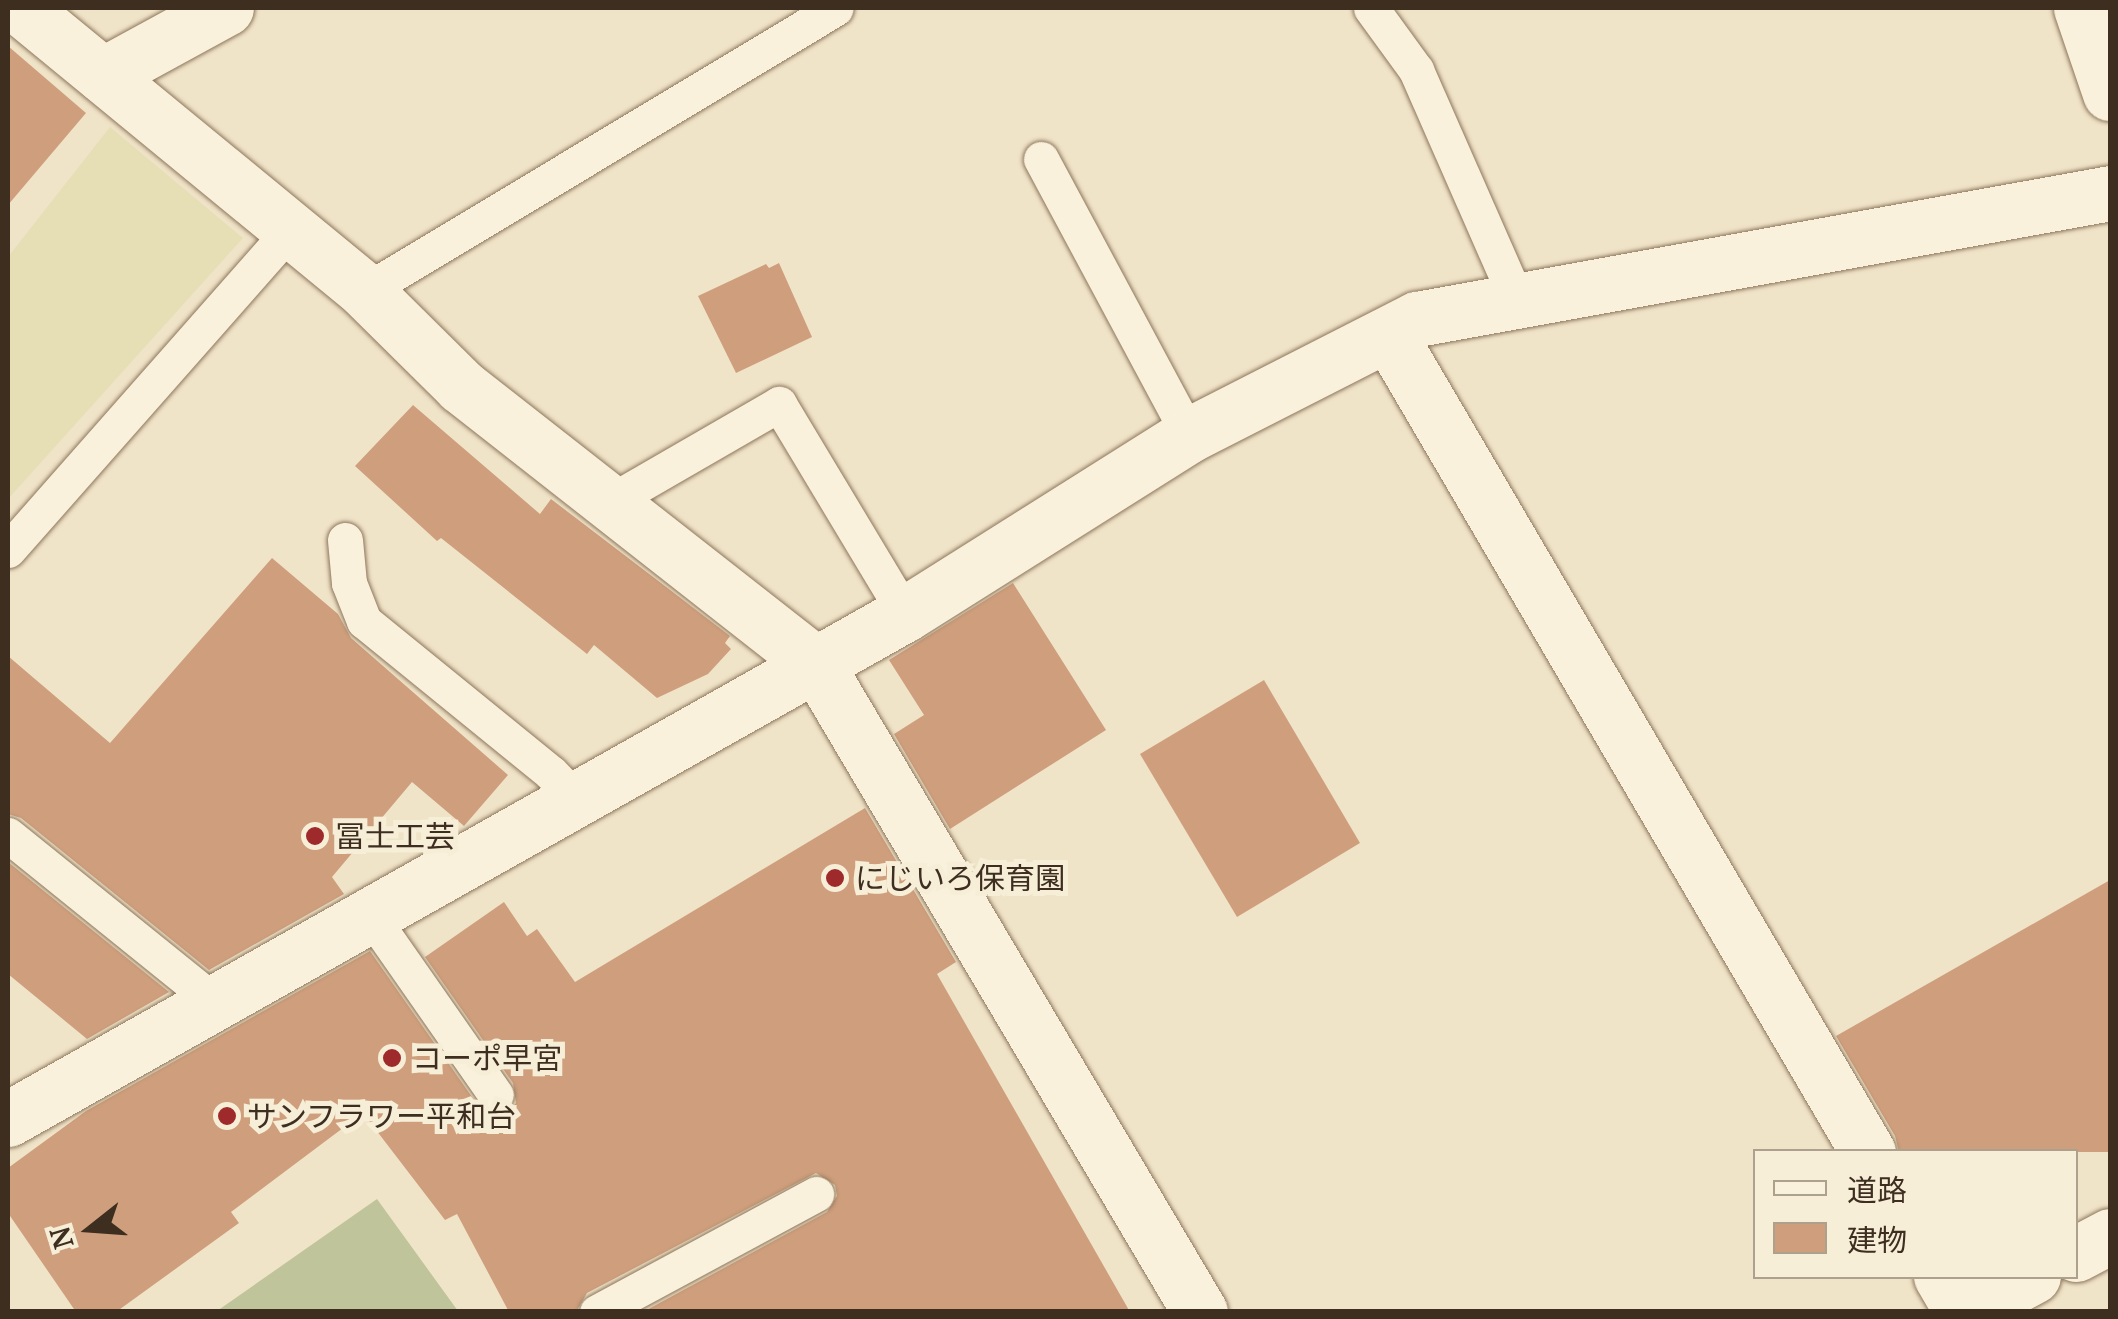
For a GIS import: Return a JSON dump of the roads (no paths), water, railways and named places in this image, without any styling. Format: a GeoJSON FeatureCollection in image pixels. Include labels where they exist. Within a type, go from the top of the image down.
{"type":"FeatureCollection","features":[{"type":"Feature","properties":{"kind":"street"},"geometry":{"type":"LineString","coordinates":[[21,8],[365,292],[462,386],[606,504],[816,664],[1200,1312]]}},
{"type":"Feature","properties":{"kind":"street"},"geometry":{"type":"LineString","coordinates":[[103,75],[226,8]]}},
{"type":"Feature","properties":{"kind":"street"},"geometry":{"type":"LineString","coordinates":[[2095,29],[2110,93]]}},
{"type":"Feature","properties":{"kind":"street"},"geometry":{"type":"LineString","coordinates":[[8,1120],[905,614],[1189,435],[1417,319],[2110,193]]}},
{"type":"Feature","properties":{"kind":"street"},"geometry":{"type":"LineString","coordinates":[[1389,335],[1866,1149]]}},
{"type":"Feature","properties":{"kind":"street"},"geometry":{"type":"LineString","coordinates":[[2078,1253],[2110,1236]]}},
{"type":"Feature","properties":{"kind":"street"},"geometry":{"type":"LineString","coordinates":[[1943,1279],[1964,1312],[2027,1279]]}},
{"type":"Feature","properties":{"kind":"lane"},"geometry":{"type":"LineString","coordinates":[[8,13],[13,8]]}},
{"type":"Feature","properties":{"kind":"lane"},"geometry":{"type":"LineString","coordinates":[[365,292],[836,8]]}},
{"type":"Feature","properties":{"kind":"lane"},"geometry":{"type":"LineString","coordinates":[[1371,8],[1416,70],[1517,300]]}},
{"type":"Feature","properties":{"kind":"lane"},"geometry":{"type":"LineString","coordinates":[[1041,159],[1189,435]]}},
{"type":"Feature","properties":{"kind":"lane"},"geometry":{"type":"LineString","coordinates":[[8,550],[290,229]]}},
{"type":"Feature","properties":{"kind":"lane"},"geometry":{"type":"LineString","coordinates":[[606,504],[779,404],[905,614]]}},
{"type":"Feature","properties":{"kind":"lane"},"geometry":{"type":"LineString","coordinates":[[345,540],[348,583],[364,620],[550,772],[576,799]]}},
{"type":"Feature","properties":{"kind":"lane"},"geometry":{"type":"LineString","coordinates":[[8,835],[216,1003]]}},
{"type":"Feature","properties":{"kind":"lane"},"geometry":{"type":"LineString","coordinates":[[371,916],[496,1096]]}},
{"type":"Feature","properties":{"kind":"lane"},"geometry":{"type":"LineString","coordinates":[[598,1312],[816,1194]]}},
{"type":"Feature","properties":{"kind":"place","name":"冨士工芸"},"geometry":{"type":"Point","coordinates":[315,836]}},
{"type":"Feature","properties":{"kind":"place","name":"にじいろ保育園"},"geometry":{"type":"Point","coordinates":[835,878]}},
{"type":"Feature","properties":{"kind":"place","name":"コーポ早宮"},"geometry":{"type":"Point","coordinates":[392,1058]}},
{"type":"Feature","properties":{"kind":"place","name":"サンフラワー平和台"},"geometry":{"type":"Point","coordinates":[227,1116]}}]}
